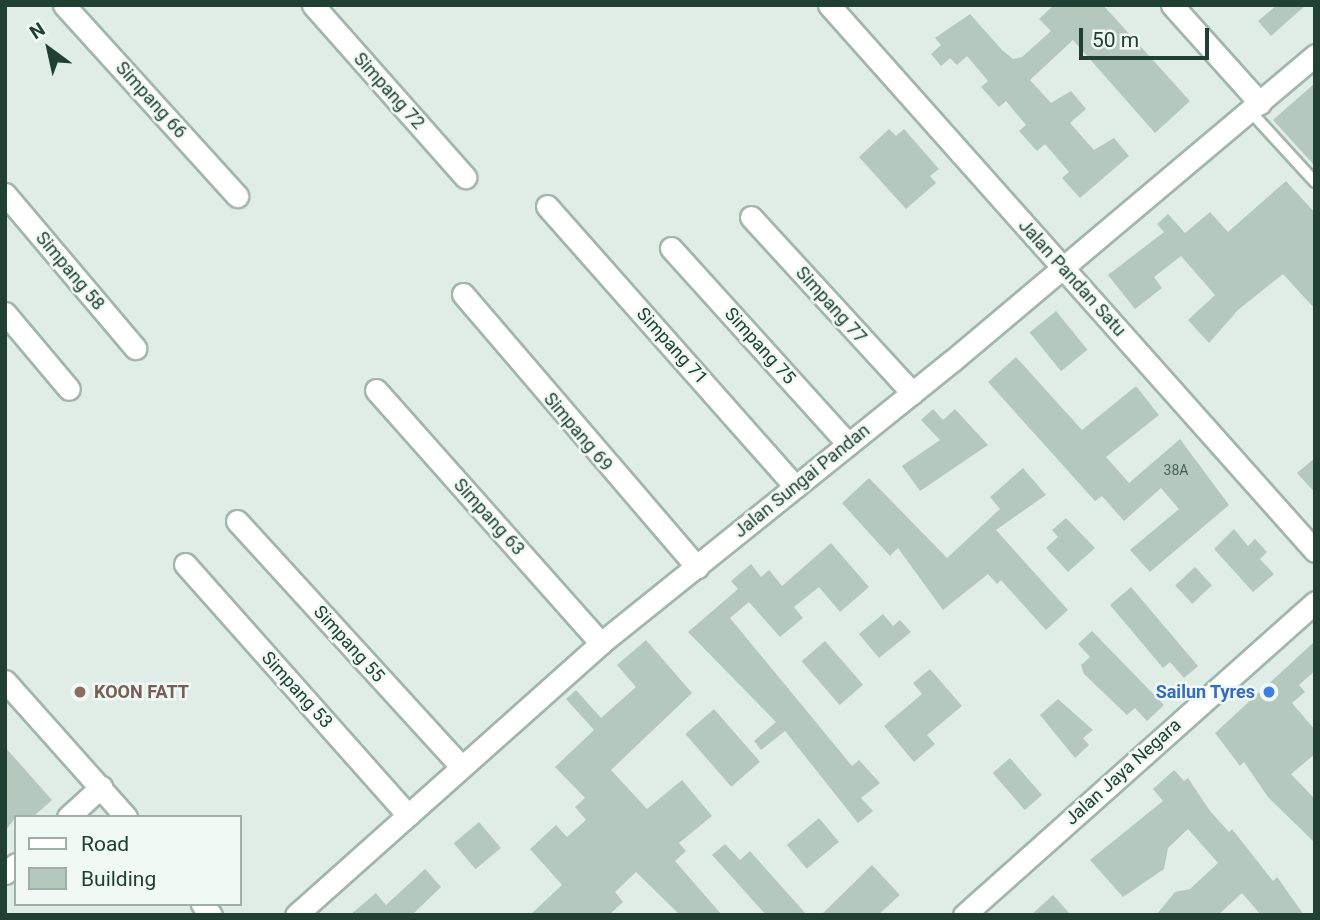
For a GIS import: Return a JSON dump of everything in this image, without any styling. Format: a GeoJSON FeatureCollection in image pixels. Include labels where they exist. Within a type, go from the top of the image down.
{"type":"FeatureCollection","features":[{"type":"Feature","properties":{"kind":"street","name":"Simpang 66"},"geometry":{"type":"LineString","coordinates":[[64,5],[237,196]]}},
{"type":"Feature","properties":{"kind":"street","name":"Simpang 72"},"geometry":{"type":"LineString","coordinates":[[313,5],[465,177]]}},
{"type":"Feature","properties":{"kind":"street","name":"Jalan Pandan Satu"},"geometry":{"type":"LineString","coordinates":[[829,5],[1315,551]]}},
{"type":"Feature","properties":{"kind":"street"},"geometry":{"type":"LineString","coordinates":[[1172,5],[1255,107]]}},
{"type":"Feature","properties":{"kind":"street","name":"Jalan Sungai Pandan"},"geometry":{"type":"LineString","coordinates":[[296,915],[601,643],[1065,268],[1315,55]]}},
{"type":"Feature","properties":{"kind":"street","name":"Simpang 58"},"geometry":{"type":"LineString","coordinates":[[5,194],[135,348]]}},
{"type":"Feature","properties":{"kind":"street","name":"Simpang 71"},"geometry":{"type":"LineString","coordinates":[[547,206],[796,487]]}},
{"type":"Feature","properties":{"kind":"street","name":"Simpang 77"},"geometry":{"type":"LineString","coordinates":[[751,217],[912,393]]}},
{"type":"Feature","properties":{"kind":"street","name":"Simpang 75"},"geometry":{"type":"LineString","coordinates":[[671,248],[848,444]]}},
{"type":"Feature","properties":{"kind":"street","name":"Simpang 69"},"geometry":{"type":"LineString","coordinates":[[463,294],[697,567]]}},
{"type":"Feature","properties":{"kind":"street"},"geometry":{"type":"LineString","coordinates":[[5,313],[69,389]]}},
{"type":"Feature","properties":{"kind":"street","name":"Simpang 63"},"geometry":{"type":"LineString","coordinates":[[376,390],[601,643]]}},
{"type":"Feature","properties":{"kind":"street","name":"Simpang 55"},"geometry":{"type":"LineString","coordinates":[[237,521],[462,767]]}},
{"type":"Feature","properties":{"kind":"street","name":"Simpang 53"},"geometry":{"type":"LineString","coordinates":[[185,564],[408,815]]}},
{"type":"Feature","properties":{"kind":"street","name":"Jalan Jaya Negara"},"geometry":{"type":"LineString","coordinates":[[964,915],[1315,602]]}},
{"type":"Feature","properties":{"kind":"street"},"geometry":{"type":"LineString","coordinates":[[5,681],[124,815]]}},
{"type":"Feature","properties":{"kind":"street"},"geometry":{"type":"LineString","coordinates":[[70,815],[101,788]]}},
{"type":"Feature","properties":{"kind":"lane"},"geometry":{"type":"LineString","coordinates":[[1255,107],[1315,182]]}},
{"type":"Feature","properties":{"kind":"building"},"geometry":{"type":"Polygon","coordinates":[[[1054,5],[1103,5],[1190,101],[1155,133],[1073,40],[1030,80],[1051,103],[1071,91],[1086,109],[1070,123],[1094,150],[1114,138],[1129,156],[1080,198],[1062,178],[1069,172],[1045,144],[1037,151],[1019,131],[1026,125],[1006,101],[999,107],[981,87],[988,81],[967,56],[957,65],[950,58],[941,66],[931,54],[941,45],[935,38],[970,14],[1002,50],[1013,59],[1022,57],[1051,31],[1039,19],[1054,5]]]}},
{"type":"Feature","properties":{"kind":"building"},"geometry":{"type":"Polygon","coordinates":[[[1277,5],[1306,5],[1271,36],[1258,21],[1277,5]]]}},
{"type":"Feature","properties":{"kind":"building"},"geometry":{"type":"Polygon","coordinates":[[[1315,83],[1315,166],[1273,120],[1315,83]]]}},
{"type":"Feature","properties":{"kind":"building"},"geometry":{"type":"Polygon","coordinates":[[[889,129],[896,136],[904,129],[939,169],[930,176],[936,183],[906,209],[859,157],[889,129]]]}},
{"type":"Feature","properties":{"kind":"building"},"geometry":{"type":"Polygon","coordinates":[[[1286,181],[1315,213],[1315,309],[1283,274],[1238,310],[1209,343],[1188,320],[1215,295],[1181,256],[1154,277],[1162,288],[1135,309],[1108,275],[1164,232],[1157,224],[1168,214],[1185,233],[1210,212],[1228,232],[1286,181]]]}},
{"type":"Feature","properties":{"kind":"building"},"geometry":{"type":"Polygon","coordinates":[[[1056,311],[1087,350],[1061,371],[1030,332],[1056,311]]]}},
{"type":"Feature","properties":{"kind":"building"},"geometry":{"type":"Polygon","coordinates":[[[1016,357],[1082,430],[1136,386],[1159,415],[1106,457],[1129,483],[1180,439],[1229,505],[1150,572],[1130,550],[1179,509],[1161,488],[1124,521],[1102,496],[1095,501],[988,382],[1016,357]]]}},
{"type":"Feature","properties":{"kind":"building"},"geometry":{"type":"Polygon","coordinates":[[[933,409],[943,420],[955,409],[988,445],[920,491],[902,466],[940,440],[921,420],[933,409]]]}},
{"type":"Feature","properties":{"kind":"building"},"geometry":{"type":"Polygon","coordinates":[[[1315,458],[1315,493],[1297,473],[1315,458]]]}},
{"type":"Feature","properties":{"kind":"building"},"geometry":{"type":"Polygon","coordinates":[[[1023,468],[1046,495],[996,530],[1068,610],[1046,630],[1001,580],[997,584],[988,574],[943,610],[898,548],[890,556],[842,503],[869,478],[947,558],[1000,509],[990,497],[1023,468]]]}},
{"type":"Feature","properties":{"kind":"building"},"geometry":{"type":"Polygon","coordinates":[[[1066,518],[1095,548],[1068,572],[1046,548],[1058,537],[1052,530],[1066,518]]]}},
{"type":"Feature","properties":{"kind":"building"},"geometry":{"type":"Polygon","coordinates":[[[1234,529],[1248,546],[1255,539],[1267,552],[1260,559],[1274,574],[1253,592],[1214,549],[1234,529]]]}},
{"type":"Feature","properties":{"kind":"building"},"geometry":{"type":"Polygon","coordinates":[[[831,543],[869,587],[840,612],[819,587],[794,607],[803,618],[780,637],[749,602],[730,618],[852,766],[859,760],[880,783],[861,798],[873,811],[858,823],[785,731],[761,750],[754,741],[776,722],[688,632],[738,589],[731,581],[751,564],[761,577],[769,570],[782,586],[831,543]]]}},
{"type":"Feature","properties":{"kind":"building"},"geometry":{"type":"Polygon","coordinates":[[[1195,567],[1212,585],[1192,604],[1175,585],[1195,567]]]}},
{"type":"Feature","properties":{"kind":"building"},"geometry":{"type":"Polygon","coordinates":[[[1131,587],[1198,666],[1184,678],[1170,662],[1163,668],[1110,605],[1131,587]]]}},
{"type":"Feature","properties":{"kind":"building"},"geometry":{"type":"Polygon","coordinates":[[[883,614],[893,626],[900,620],[911,632],[879,658],[859,634],[883,614]]]}},
{"type":"Feature","properties":{"kind":"building"},"geometry":{"type":"Polygon","coordinates":[[[1092,631],[1164,705],[1147,721],[1135,708],[1127,715],[1084,674],[1081,665],[1090,657],[1078,644],[1092,631]]]}},
{"type":"Feature","properties":{"kind":"building"},"geometry":{"type":"Polygon","coordinates":[[[646,640],[692,693],[611,770],[647,809],[682,780],[712,816],[679,843],[686,851],[675,861],[722,915],[680,915],[636,872],[615,892],[623,902],[609,915],[530,915],[562,885],[530,849],[556,825],[567,837],[586,820],[575,807],[585,798],[555,767],[594,730],[566,699],[576,690],[601,718],[636,687],[617,665],[646,640]]]}},
{"type":"Feature","properties":{"kind":"building"},"geometry":{"type":"Polygon","coordinates":[[[825,641],[863,685],[840,705],[802,661],[825,641]]]}},
{"type":"Feature","properties":{"kind":"building"},"geometry":{"type":"Polygon","coordinates":[[[1315,641],[1315,671],[1299,685],[1305,692],[1292,703],[1315,730],[1315,754],[1291,774],[1315,799],[1315,843],[1268,797],[1244,762],[1240,766],[1215,733],[1315,641]]]}},
{"type":"Feature","properties":{"kind":"building"},"geometry":{"type":"Polygon","coordinates":[[[930,669],[962,706],[927,735],[935,744],[914,762],[884,726],[922,694],[913,683],[930,669]]]}},
{"type":"Feature","properties":{"kind":"building"},"geometry":{"type":"Polygon","coordinates":[[[1058,699],[1093,730],[1083,738],[1089,745],[1075,758],[1040,715],[1058,699]]]}},
{"type":"Feature","properties":{"kind":"building"},"geometry":{"type":"Polygon","coordinates":[[[714,709],[760,762],[731,787],[685,734],[714,709]]]}},
{"type":"Feature","properties":{"kind":"building"},"geometry":{"type":"Polygon","coordinates":[[[5,747],[52,800],[35,815],[14,815],[14,820],[5,831],[5,747]]]}},
{"type":"Feature","properties":{"kind":"building"},"geometry":{"type":"Polygon","coordinates":[[[1010,758],[1042,795],[1025,810],[993,773],[1010,758]]]}},
{"type":"Feature","properties":{"kind":"building"},"geometry":{"type":"Polygon","coordinates":[[[1174,770],[1184,781],[1188,778],[1210,811],[1229,832],[1232,829],[1273,881],[1277,877],[1304,915],[1261,915],[1242,893],[1218,915],[1156,915],[1175,892],[1190,889],[1218,863],[1188,829],[1168,848],[1164,869],[1123,897],[1090,860],[1163,801],[1153,789],[1174,770]]]}},
{"type":"Feature","properties":{"kind":"building"},"geometry":{"type":"Polygon","coordinates":[[[819,818],[839,842],[807,869],[787,845],[819,818]]]}},
{"type":"Feature","properties":{"kind":"building"},"geometry":{"type":"Polygon","coordinates":[[[479,822],[501,848],[476,869],[454,843],[479,822]]]}},
{"type":"Feature","properties":{"kind":"building"},"geometry":{"type":"Polygon","coordinates":[[[725,844],[740,860],[750,851],[807,915],[766,915],[712,855],[725,844]]]}},
{"type":"Feature","properties":{"kind":"building"},"geometry":{"type":"Polygon","coordinates":[[[872,865],[900,895],[878,915],[821,915],[872,865]]]}},
{"type":"Feature","properties":{"kind":"building"},"geometry":{"type":"Polygon","coordinates":[[[425,869],[441,887],[412,915],[350,915],[376,893],[386,905],[425,869]]]}},
{"type":"Feature","properties":{"kind":"building"},"geometry":{"type":"Polygon","coordinates":[[[1053,895],[1071,915],[1031,915],[1053,895]]]}},
{"type":"Feature","properties":{"kind":"place","name":"KOON FATT"},"geometry":{"type":"Point","coordinates":[80,692]}},
{"type":"Feature","properties":{"kind":"place","name":"Sailun Tyres"},"geometry":{"type":"Point","coordinates":[1269,692]}}]}
